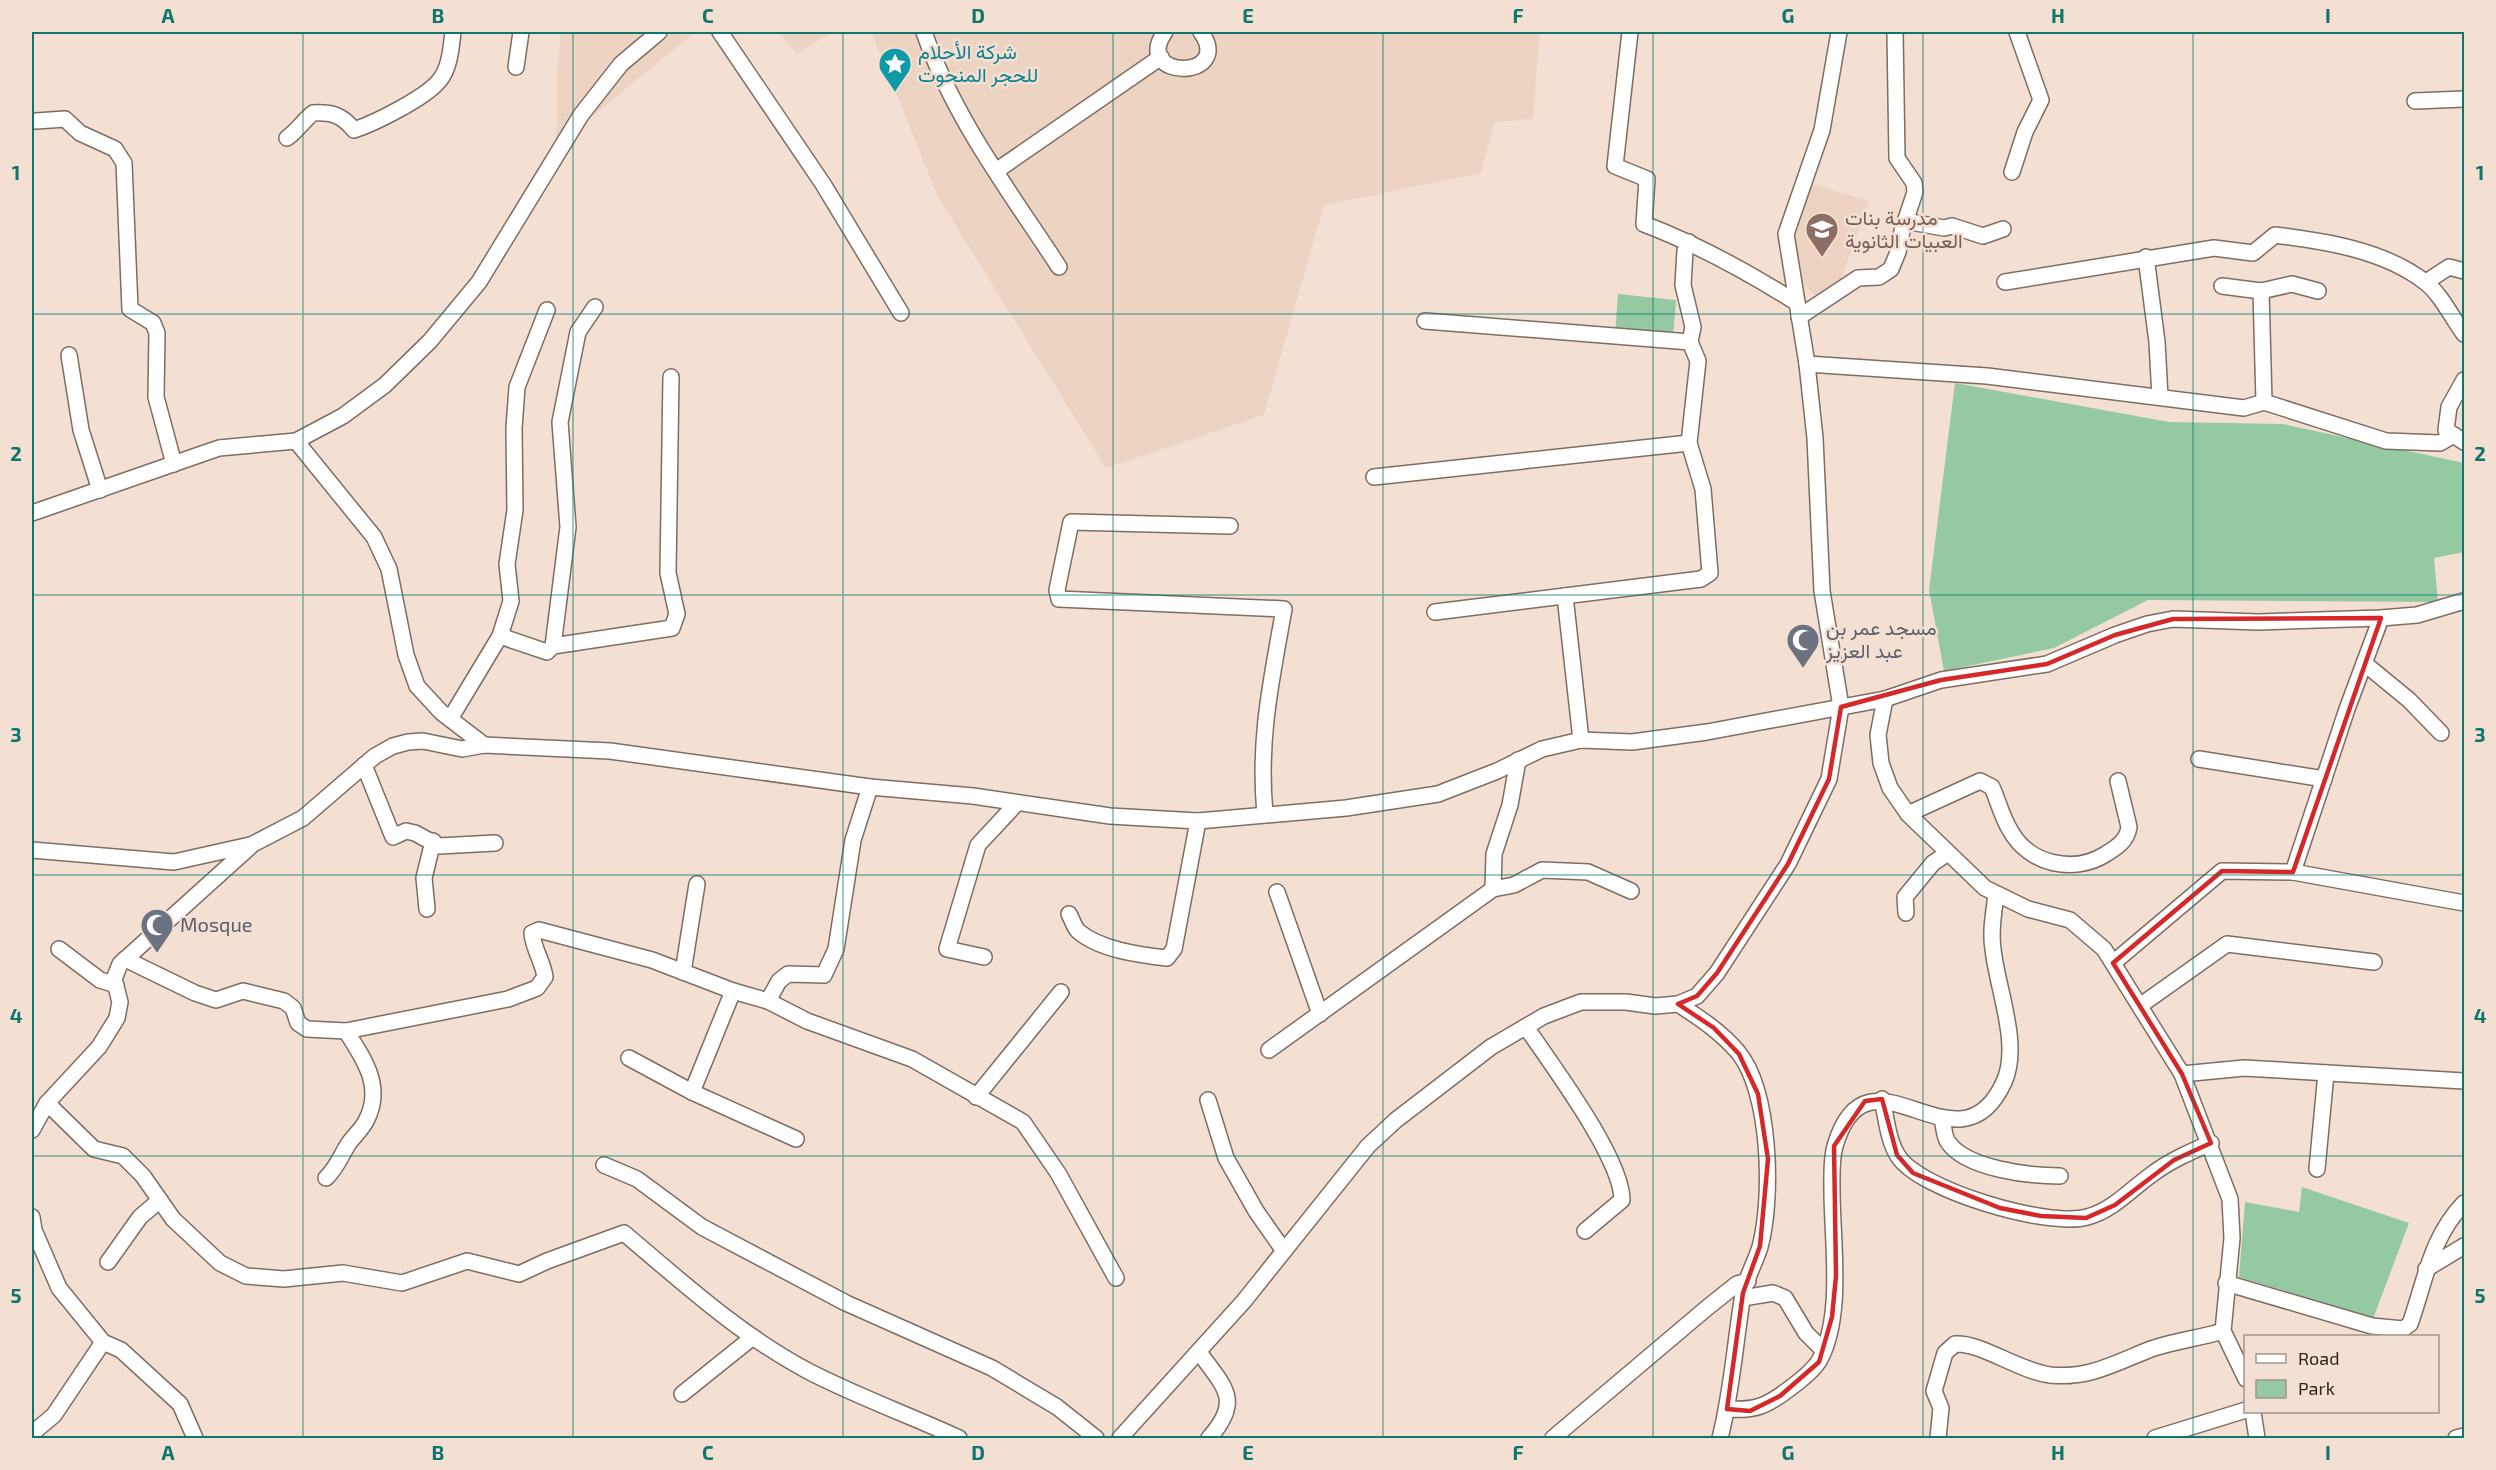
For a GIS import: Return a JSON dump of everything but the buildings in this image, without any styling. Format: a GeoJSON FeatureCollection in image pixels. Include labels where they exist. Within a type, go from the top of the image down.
{"type":"FeatureCollection","features":[{"type":"Feature","properties":{"kind":"street"},"geometry":{"type":"LineString","coordinates":[[287,138],[300,129],[313,113],[336,114],[345,118],[354,130],[394,112],[439,81],[448,64],[453,32]]}},
{"type":"Feature","properties":{"kind":"street"},"geometry":{"type":"LineString","coordinates":[[516,67],[521,32]]}},
{"type":"Feature","properties":{"kind":"street"},"geometry":{"type":"LineString","coordinates":[[32,513],[219,448],[296,441],[343,416],[385,385],[430,341],[479,282],[581,115],[621,64],[659,32]]}},
{"type":"Feature","properties":{"kind":"street"},"geometry":{"type":"LineString","coordinates":[[720,32],[823,183],[901,313]]}},
{"type":"Feature","properties":{"kind":"street"},"geometry":{"type":"LineString","coordinates":[[924,32],[937,70],[996,171],[1059,267]]}},
{"type":"Feature","properties":{"kind":"street"},"geometry":{"type":"LineString","coordinates":[[1165,32],[1160,41],[1161,57],[1166,63],[1179,70],[1194,68],[1205,56],[1207,48],[1201,32]]}},
{"type":"Feature","properties":{"kind":"street"},"geometry":{"type":"LineString","coordinates":[[1630,32],[1615,166],[1647,179],[1644,224],[1689,242],[1742,268],[1798,310]]}},
{"type":"Feature","properties":{"kind":"street"},"geometry":{"type":"LineString","coordinates":[[1120,1438],[1199,1352],[1368,1146],[1396,1120],[1491,1047],[1544,1016],[1581,1002],[1626,1002],[1655,1006],[1678,1004],[1697,996],[1717,973],[1788,864],[1829,779],[1840,707],[1822,591],[1815,438],[1807,364],[1786,234],[1822,130],[1839,32]]}},
{"type":"Feature","properties":{"kind":"street"},"geometry":{"type":"LineString","coordinates":[[1798,310],[1858,278],[1879,277],[1891,269],[1898,252],[1915,192],[1914,183],[1897,158],[1896,32]]}},
{"type":"Feature","properties":{"kind":"street"},"geometry":{"type":"LineString","coordinates":[[2012,172],[2025,132],[2041,100],[2017,32]]}},
{"type":"Feature","properties":{"kind":"street"},"geometry":{"type":"LineString","coordinates":[[996,171],[1161,57]]}},
{"type":"Feature","properties":{"kind":"street"},"geometry":{"type":"LineString","coordinates":[[2415,101],[2464,99]]}},
{"type":"Feature","properties":{"kind":"street"},"geometry":{"type":"LineString","coordinates":[[36,121],[65,119],[80,133],[115,149],[124,163],[130,309],[153,323],[157,333],[156,397],[174,464]]}},
{"type":"Feature","properties":{"kind":"street"},"geometry":{"type":"LineString","coordinates":[[1905,221],[1944,228],[1952,226],[1983,236],[2003,229]]}},
{"type":"Feature","properties":{"kind":"street"},"geometry":{"type":"LineString","coordinates":[[2005,282],[2146,257],[2214,248],[2253,253],[2274,235],[2350,247],[2426,282],[2464,334]]}},
{"type":"Feature","properties":{"kind":"street"},"geometry":{"type":"LineString","coordinates":[[1435,612],[1701,579],[1710,573],[1703,489],[1689,443],[1698,361],[1690,342],[1693,327],[1683,285],[1685,251],[1689,242]]}},
{"type":"Feature","properties":{"kind":"street"},"geometry":{"type":"LineString","coordinates":[[2146,257],[2157,342],[2160,397]]}},
{"type":"Feature","properties":{"kind":"street"},"geometry":{"type":"LineString","coordinates":[[2426,282],[2449,267],[2464,271]]}},
{"type":"Feature","properties":{"kind":"street"},"geometry":{"type":"LineString","coordinates":[[2222,286],[2261,291],[2292,284],[2318,291]]}},
{"type":"Feature","properties":{"kind":"street"},"geometry":{"type":"LineString","coordinates":[[2261,291],[2264,402]]}},
{"type":"Feature","properties":{"kind":"street"},"geometry":{"type":"LineString","coordinates":[[553,646],[568,527],[560,422],[578,332],[596,307]]}},
{"type":"Feature","properties":{"kind":"street"},"geometry":{"type":"LineString","coordinates":[[450,719],[500,636],[511,601],[507,564],[515,510],[514,429],[517,387],[547,310]]}},
{"type":"Feature","properties":{"kind":"street"},"geometry":{"type":"LineString","coordinates":[[1425,321],[1690,342]]}},
{"type":"Feature","properties":{"kind":"street"},"geometry":{"type":"LineString","coordinates":[[69,355],[81,430],[100,490]]}},
{"type":"Feature","properties":{"kind":"street"},"geometry":{"type":"LineString","coordinates":[[1807,364],[1987,376],[2244,408],[2264,402],[2386,441],[2440,443],[2459,438]]}},
{"type":"Feature","properties":{"kind":"street"},"geometry":{"type":"LineString","coordinates":[[500,636],[547,652],[553,646],[672,628],[677,614],[668,573],[671,377]]}},
{"type":"Feature","properties":{"kind":"street"},"geometry":{"type":"LineString","coordinates":[[2459,438],[2446,430],[2449,407],[2464,380]]}},
{"type":"Feature","properties":{"kind":"street"},"geometry":{"type":"LineString","coordinates":[[296,441],[374,537],[389,569],[406,656],[417,686],[450,719],[484,745]]}},
{"type":"Feature","properties":{"kind":"street"},"geometry":{"type":"LineString","coordinates":[[1374,477],[1689,443]]}},
{"type":"Feature","properties":{"kind":"street"},"geometry":{"type":"LineString","coordinates":[[1230,526],[1071,522],[1057,590],[1059,599],[1284,609],[1263,728],[1262,774],[1265,814]]}},
{"type":"Feature","properties":{"kind":"street"},"geometry":{"type":"LineString","coordinates":[[1565,596],[1581,740]]}},
{"type":"Feature","properties":{"kind":"street"},"geometry":{"type":"LineString","coordinates":[[32,1130],[47,1103],[99,1047],[117,1017],[120,1002],[114,979],[120,964],[253,844],[303,818],[364,765],[393,746],[408,742],[423,741],[462,749],[484,745],[610,751],[870,787],[973,796],[1110,816],[1198,821],[1347,808],[1438,794],[1497,771],[1542,748],[1581,740],[1632,742],[1654,739],[1885,699],[1941,680],[2047,664],[2115,634],[2173,619],[2258,622],[2381,618],[2417,615],[2464,602]]}},
{"type":"Feature","properties":{"kind":"street"},"geometry":{"type":"LineString","coordinates":[[2293,872],[2381,618]]}},
{"type":"Feature","properties":{"kind":"street"},"geometry":{"type":"LineString","coordinates":[[2364,663],[2409,700],[2441,732]]}},
{"type":"Feature","properties":{"kind":"street"},"geometry":{"type":"LineString","coordinates":[[1885,699],[1878,735],[1881,763],[1890,788],[1908,814],[1985,888],[2028,909],[2070,920],[2104,949],[2182,1074],[2211,1143],[2230,1198],[2232,1238],[2223,1331],[2244,1375]]}},
{"type":"Feature","properties":{"kind":"street"},"geometry":{"type":"LineString","coordinates":[[2199,759],[2324,779]]}},
{"type":"Feature","properties":{"kind":"street"},"geometry":{"type":"LineString","coordinates":[[1493,888],[1494,854],[1510,805],[1518,760]]}},
{"type":"Feature","properties":{"kind":"street"},"geometry":{"type":"LineString","coordinates":[[364,765],[393,837],[406,831],[433,841],[439,846],[495,843]]}},
{"type":"Feature","properties":{"kind":"street"},"geometry":{"type":"LineString","coordinates":[[1908,814],[1980,781],[1984,782],[1992,788],[2010,831],[2021,844],[2039,858],[2062,866],[2075,866],[2103,856],[2123,843],[2128,834],[2129,827],[2118,781]]}},
{"type":"Feature","properties":{"kind":"street"},"geometry":{"type":"LineString","coordinates":[[768,1001],[779,981],[788,974],[824,975],[836,949],[853,840],[870,787]]}},
{"type":"Feature","properties":{"kind":"street"},"geometry":{"type":"LineString","coordinates":[[984,957],[946,949],[978,845],[1017,803]]}},
{"type":"Feature","properties":{"kind":"street"},"geometry":{"type":"LineString","coordinates":[[1069,914],[1078,930],[1113,948],[1130,954],[1167,958],[1174,949],[1198,821]]}},
{"type":"Feature","properties":{"kind":"street"},"geometry":{"type":"LineString","coordinates":[[427,909],[424,879],[433,841]]}},
{"type":"Feature","properties":{"kind":"street"},"geometry":{"type":"LineString","coordinates":[[32,850],[174,862],[253,844]]}},
{"type":"Feature","properties":{"kind":"street"},"geometry":{"type":"LineString","coordinates":[[1906,913],[1905,897],[1933,862],[1948,853]]}},
{"type":"Feature","properties":{"kind":"street"},"geometry":{"type":"LineString","coordinates":[[1269,1050],[1493,888],[1514,885],[1542,870],[1588,872],[1631,891]]}},
{"type":"Feature","properties":{"kind":"street"},"geometry":{"type":"LineString","coordinates":[[2113,963],[2222,871],[2293,872],[2464,903]]}},
{"type":"Feature","properties":{"kind":"street"},"geometry":{"type":"LineString","coordinates":[[683,972],[697,884]]}},
{"type":"Feature","properties":{"kind":"street"},"geometry":{"type":"LineString","coordinates":[[1277,892],[1320,1014]]}},
{"type":"Feature","properties":{"kind":"street"},"geometry":{"type":"LineString","coordinates":[[1727,1409],[1750,1411],[1780,1396],[1804,1377],[1818,1362],[1832,1317],[1836,1276],[1832,1236],[1834,1146],[1853,1112],[1865,1101],[1882,1099],[1942,1119],[1967,1119],[1987,1106],[2004,1084],[2011,1065],[2008,1029],[1992,948],[1996,894]]}},
{"type":"Feature","properties":{"kind":"street"},"geometry":{"type":"LineString","coordinates":[[125,959],[195,993],[216,1000],[243,991],[284,1001],[293,1008],[298,1023],[307,1029],[346,1032],[508,999],[537,988],[545,977],[544,967],[533,948],[532,933],[539,930],[652,960],[733,991],[768,1001],[807,1021],[912,1059],[1023,1122],[1058,1173],[1116,1278]]}},
{"type":"Feature","properties":{"kind":"street"},"geometry":{"type":"LineString","coordinates":[[2141,1005],[2228,944],[2374,962]]}},
{"type":"Feature","properties":{"kind":"street"},"geometry":{"type":"LineString","coordinates":[[59,949],[100,980],[116,985]]}},
{"type":"Feature","properties":{"kind":"street"},"geometry":{"type":"LineString","coordinates":[[692,1092],[733,991]]}},
{"type":"Feature","properties":{"kind":"street"},"geometry":{"type":"LineString","coordinates":[[976,1097],[1061,992]]}},
{"type":"Feature","properties":{"kind":"street"},"geometry":{"type":"LineString","coordinates":[[1678,1004],[1714,1028],[1739,1054],[1758,1094],[1768,1159],[1760,1246],[1743,1298],[1727,1409],[1720,1438]]}},
{"type":"Feature","properties":{"kind":"street"},"geometry":{"type":"LineString","coordinates":[[1526,1027],[1597,1134],[1622,1188],[1622,1200],[1585,1231]]}},
{"type":"Feature","properties":{"kind":"street"},"geometry":{"type":"LineString","coordinates":[[326,1178],[366,1122],[374,1103],[374,1088],[368,1064],[346,1032]]}},
{"type":"Feature","properties":{"kind":"street"},"geometry":{"type":"LineString","coordinates":[[629,1058],[692,1092],[796,1139]]}},
{"type":"Feature","properties":{"kind":"street"},"geometry":{"type":"LineString","coordinates":[[2182,1074],[2244,1068],[2464,1081]]}},
{"type":"Feature","properties":{"kind":"street"},"geometry":{"type":"LineString","coordinates":[[2317,1169],[2326,1073]]}},
{"type":"Feature","properties":{"kind":"street"},"geometry":{"type":"LineString","coordinates":[[1882,1099],[1897,1155],[1913,1173],[2000,1208],[2041,1216],[2086,1218],[2115,1205],[2151,1175],[2174,1160],[2211,1143]]}},
{"type":"Feature","properties":{"kind":"street"},"geometry":{"type":"LineString","coordinates":[[1208,1100],[1226,1158],[1256,1211],[1284,1251]]}},
{"type":"Feature","properties":{"kind":"street"},"geometry":{"type":"LineString","coordinates":[[47,1103],[94,1149],[123,1156],[143,1176],[173,1219],[220,1263],[246,1276],[275,1278],[343,1273],[402,1283],[467,1261],[519,1274],[547,1261],[624,1233],[704,1300],[753,1337],[808,1371],[959,1438]]}},
{"type":"Feature","properties":{"kind":"street"},"geometry":{"type":"LineString","coordinates":[[1942,1119],[1948,1142],[1967,1157],[2000,1170],[2060,1176]]}},
{"type":"Feature","properties":{"kind":"street"},"geometry":{"type":"LineString","coordinates":[[604,1165],[637,1179],[702,1227],[846,1303],[992,1368],[1057,1407],[1096,1438]]}},
{"type":"Feature","properties":{"kind":"street"},"geometry":{"type":"LineString","coordinates":[[108,1262],[140,1217],[160,1200]]}},
{"type":"Feature","properties":{"kind":"street"},"geometry":{"type":"LineString","coordinates":[[2226,1283],[2372,1326],[2403,1329],[2410,1324],[2426,1269],[2448,1220],[2464,1203]]}},
{"type":"Feature","properties":{"kind":"street"},"geometry":{"type":"LineString","coordinates":[[32,1217],[34,1230],[59,1288],[103,1342],[122,1350],[180,1404],[195,1438]]}},
{"type":"Feature","properties":{"kind":"street"},"geometry":{"type":"LineString","coordinates":[[2426,1269],[2464,1246]]}},
{"type":"Feature","properties":{"kind":"street"},"geometry":{"type":"LineString","coordinates":[[1553,1438],[1708,1307],[1737,1284],[1748,1281]]}},
{"type":"Feature","properties":{"kind":"street"},"geometry":{"type":"LineString","coordinates":[[1743,1298],[1773,1293],[1785,1298],[1806,1333],[1823,1350]]}},
{"type":"Feature","properties":{"kind":"street"},"geometry":{"type":"LineString","coordinates":[[1938,1438],[1941,1408],[1934,1391],[1945,1353],[1955,1344],[1967,1343],[2006,1362],[2050,1375],[2103,1370],[2153,1348],[2223,1331]]}},
{"type":"Feature","properties":{"kind":"street"},"geometry":{"type":"LineString","coordinates":[[682,1394],[753,1337]]}},
{"type":"Feature","properties":{"kind":"street"},"geometry":{"type":"LineString","coordinates":[[32,1430],[34,1432],[54,1415],[103,1342]]}},
{"type":"Feature","properties":{"kind":"street"},"geometry":{"type":"LineString","coordinates":[[1199,1352],[1228,1393],[1229,1409],[1222,1424],[1209,1438]]}},
{"type":"Feature","properties":{"kind":"street"},"geometry":{"type":"LineString","coordinates":[[2155,1438],[2244,1411]]}},
{"type":"Feature","properties":{"kind":"street"},"geometry":{"type":"LineString","coordinates":[[2253,1413],[2257,1438]]}},
{"type":"Feature","properties":{"kind":"street"},"geometry":{"type":"LineString","coordinates":[[2456,1438],[2464,1436]]}},
{"type":"Feature","properties":{"kind":"highlighted area"},"geometry":{"type":"Polygon","coordinates":[[[2381,618],[2293,872],[2222,871],[2113,963],[2182,1074],[2211,1143],[2174,1160],[2115,1205],[2086,1218],[2041,1216],[2000,1208],[1913,1173],[1897,1155],[1882,1099],[1865,1101],[1834,1146],[1836,1276],[1832,1317],[1819,1362],[1780,1396],[1750,1411],[1727,1409],[1743,1293],[1760,1246],[1768,1159],[1758,1094],[1739,1054],[1714,1028],[1678,1004],[1697,996],[1717,973],[1788,864],[1829,779],[1841,707],[1941,680],[2047,664],[2115,635],[2173,619],[2381,618]]]}},
{"type":"Feature","properties":{"kind":"shaded area"},"geometry":{"type":"Polygon","coordinates":[[[561,32],[695,32],[556,146],[557,71],[561,32]]]}},
{"type":"Feature","properties":{"kind":"shaded area"},"geometry":{"type":"Polygon","coordinates":[[[779,32],[832,32],[797,54],[779,32]]]}},
{"type":"Feature","properties":{"kind":"shaded area"},"geometry":{"type":"Polygon","coordinates":[[[871,32],[1540,32],[1533,119],[1494,122],[1481,173],[1324,205],[1264,415],[1106,468],[938,197],[871,32]]]}},
{"type":"Feature","properties":{"kind":"shaded area","name":"مدرسة بنات العبيات الثانوية"},"geometry":{"type":"Polygon","coordinates":[[[1812,184],[1869,201],[1838,289],[1819,300],[1799,279],[1790,237],[1812,184]]]}},
{"type":"Feature","properties":{"kind":"green space"},"geometry":{"type":"Polygon","coordinates":[[[1618,294],[1676,300],[1673,337],[1615,334],[1618,294]]]}},
{"type":"Feature","properties":{"kind":"green space"},"geometry":{"type":"Polygon","coordinates":[[[1955,383],[2169,422],[2283,424],[2464,463],[2464,552],[2434,558],[2438,602],[2148,600],[2054,648],[1944,671],[1929,590],[1955,383]]]}},
{"type":"Feature","properties":{"kind":"green space"},"geometry":{"type":"Polygon","coordinates":[[[2302,1187],[2409,1223],[2373,1319],[2239,1277],[2245,1202],[2299,1212],[2302,1187]]]}},
{"type":"Feature","properties":{"kind":"place","name":"شركة الأحلام للحجر المنحوت"},"geometry":{"type":"Point","coordinates":[895,93]}},
{"type":"Feature","properties":{"kind":"place","name":"مدرسة بنات العبيات الثانوية"},"geometry":{"type":"Point","coordinates":[1822,258]}},
{"type":"Feature","properties":{"kind":"place","name":"مسجد عمر بن عبد العزيز"},"geometry":{"type":"Point","coordinates":[1803,669]}},
{"type":"Feature","properties":{"kind":"place","name":"Mosque"},"geometry":{"type":"Point","coordinates":[157,954]}}]}
